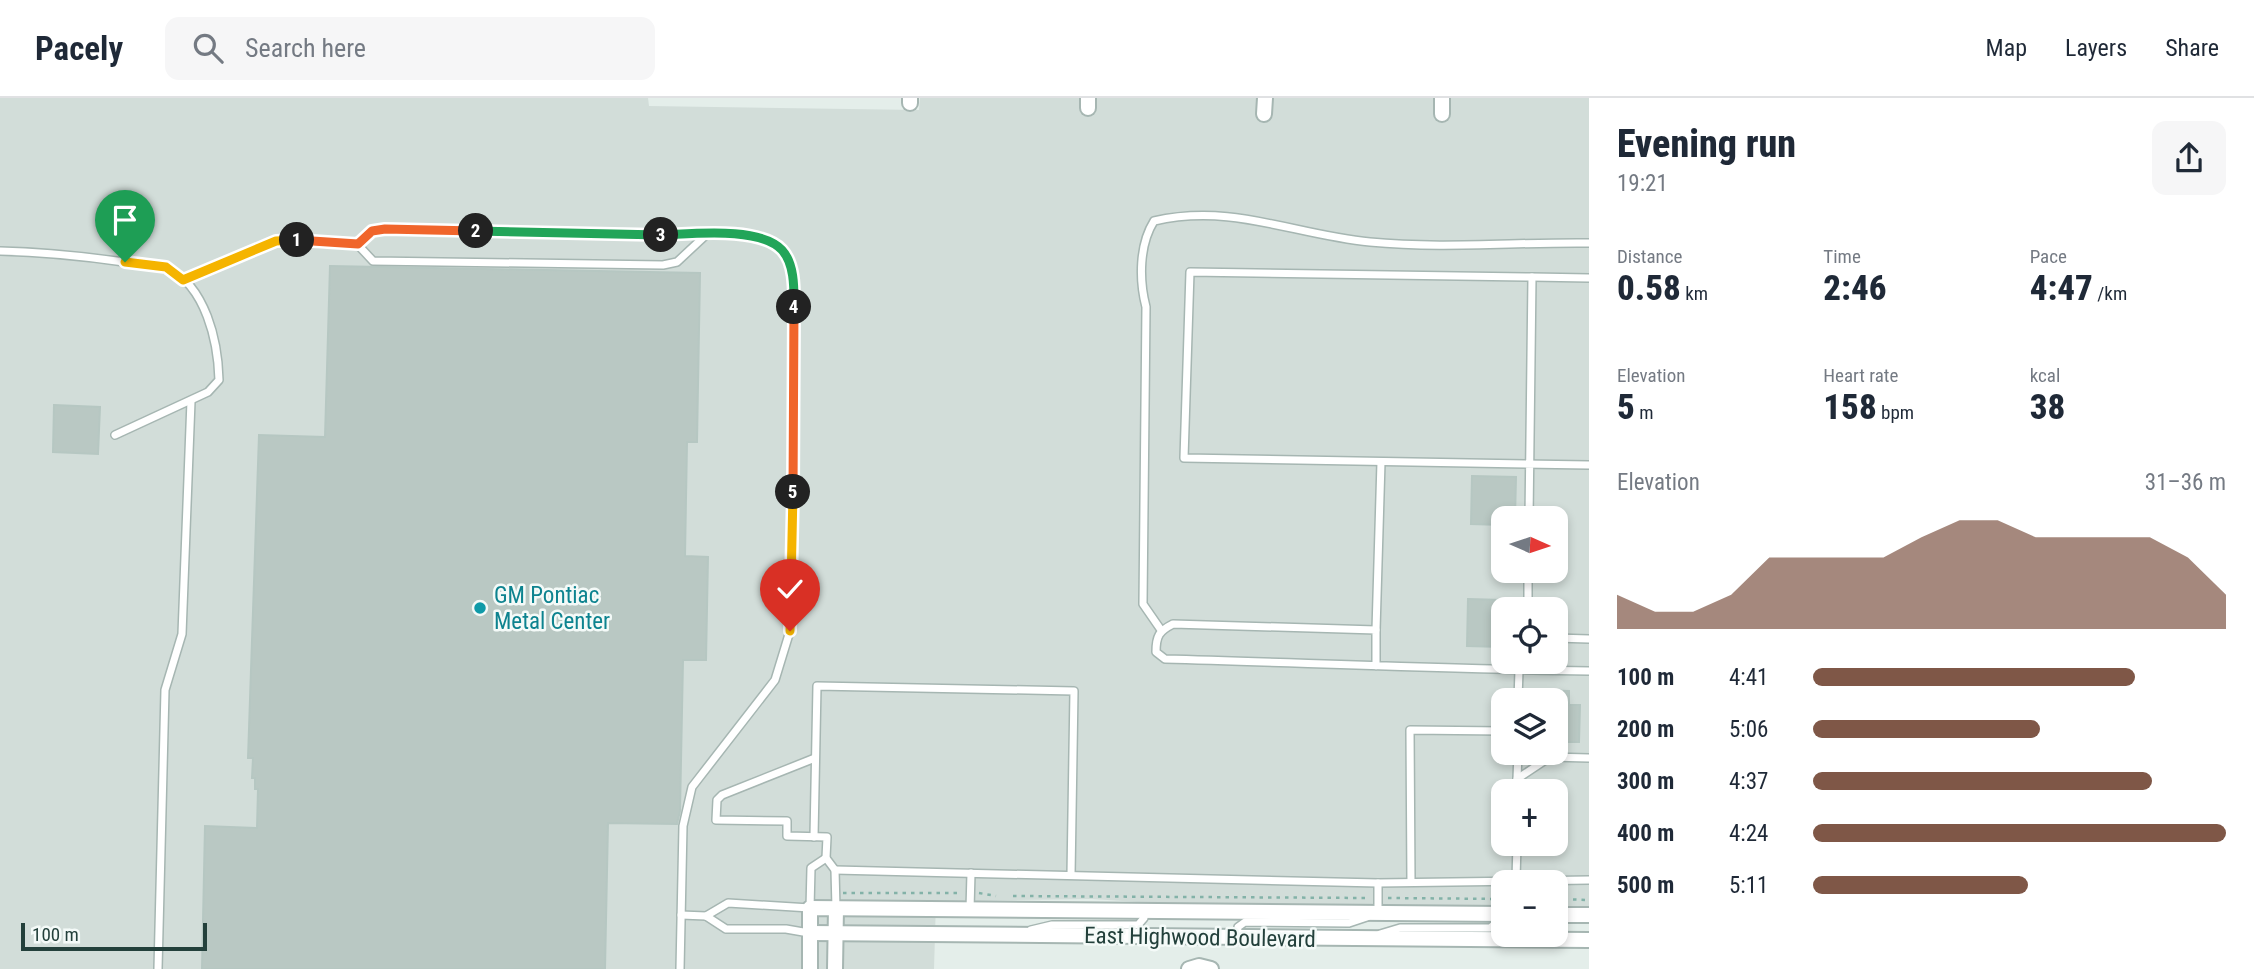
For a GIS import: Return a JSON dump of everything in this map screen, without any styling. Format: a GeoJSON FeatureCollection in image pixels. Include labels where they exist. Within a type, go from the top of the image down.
{"type":"FeatureCollection","features":[{"type":"Feature","properties":{"kind":"street"},"geometry":{"type":"LineString","coordinates":[[1264,114],[1265,98]]}},
{"type":"Feature","properties":{"kind":"street"},"geometry":{"type":"LineString","coordinates":[[1442,98],[1442,114]]}},
{"type":"Feature","properties":{"kind":"street"},"geometry":{"type":"LineString","coordinates":[[835,969],[836,901]]}},
{"type":"Feature","properties":{"kind":"street","name":"East Highwood Boulevard"},"geometry":{"type":"LineString","coordinates":[[810,908],[836,901],[970,910],[1491,914]]}},
{"type":"Feature","properties":{"kind":"street"},"geometry":{"type":"LineString","coordinates":[[810,908],[810,969]]}},
{"type":"Feature","properties":{"kind":"street"},"geometry":{"type":"LineString","coordinates":[[1568,915],[1589,915]]}},
{"type":"Feature","properties":{"kind":"street","name":"East Highwood Boulevard"},"geometry":{"type":"LineString","coordinates":[[810,933],[1589,940]]}},
{"type":"Feature","properties":{"kind":"street"},"geometry":{"type":"LineString","coordinates":[[1189,969],[1199,966],[1211,969]]}},
{"type":"Feature","properties":{"kind":"lane"},"geometry":{"type":"LineString","coordinates":[[1161,629],[1143,604],[1146,307],[1142,292],[1144,237],[1154,221],[1179,215],[1253,218],[1367,242],[1454,247],[1508,242],[1589,243]]}},
{"type":"Feature","properties":{"kind":"lane"},"geometry":{"type":"LineString","coordinates":[[183,280],[276,241],[358,244],[372,231],[385,229],[707,234],[763,238],[783,251],[794,279],[795,397],[790,631],[775,680],[692,787],[683,826],[680,969]]}},
{"type":"Feature","properties":{"kind":"lane"},"geometry":{"type":"LineString","coordinates":[[358,244],[373,261],[663,265],[677,262],[707,234]]}},
{"type":"Feature","properties":{"kind":"lane"},"geometry":{"type":"LineString","coordinates":[[0,251],[62,253],[166,267],[183,280],[197,298],[212,329],[218,352],[219,380],[208,392],[191,401],[115,435]]}},
{"type":"Feature","properties":{"kind":"lane"},"geometry":{"type":"LineString","coordinates":[[1589,278],[1190,272],[1184,458],[1589,465]]}},
{"type":"Feature","properties":{"kind":"lane"},"geometry":{"type":"LineString","coordinates":[[1529,506],[1532,277]]}},
{"type":"Feature","properties":{"kind":"lane"},"geometry":{"type":"LineString","coordinates":[[158,969],[165,690],[182,634],[191,401]]}},
{"type":"Feature","properties":{"kind":"lane"},"geometry":{"type":"LineString","coordinates":[[1376,666],[1381,462]]}},
{"type":"Feature","properties":{"kind":"lane"},"geometry":{"type":"LineString","coordinates":[[1376,630],[1173,624],[1161,629],[1156,639],[1156,652],[1165,659],[1491,667]]}},
{"type":"Feature","properties":{"kind":"lane"},"geometry":{"type":"LineString","coordinates":[[1568,638],[1589,639]]}},
{"type":"Feature","properties":{"kind":"lane"},"geometry":{"type":"LineString","coordinates":[[1568,670],[1589,671]]}},
{"type":"Feature","properties":{"kind":"lane"},"geometry":{"type":"LineString","coordinates":[[814,837],[817,687],[1074,691],[1071,875]]}},
{"type":"Feature","properties":{"kind":"lane"},"geometry":{"type":"LineString","coordinates":[[1411,882],[1410,730],[1491,731]]}},
{"type":"Feature","properties":{"kind":"lane"},"geometry":{"type":"LineString","coordinates":[[1517,779],[1550,757],[1589,758]]}},
{"type":"Feature","properties":{"kind":"lane"},"geometry":{"type":"LineString","coordinates":[[815,758],[722,794],[717,800],[716,820],[787,821],[787,836],[827,837],[826,858],[835,870],[836,901]]}},
{"type":"Feature","properties":{"kind":"lane"},"geometry":{"type":"LineString","coordinates":[[1517,779],[1518,765]]}},
{"type":"Feature","properties":{"kind":"lane"},"geometry":{"type":"LineString","coordinates":[[706,916],[727,903],[810,908],[811,868],[826,858]]}},
{"type":"Feature","properties":{"kind":"lane"},"geometry":{"type":"LineString","coordinates":[[835,870],[1378,883],[1491,880]]}},
{"type":"Feature","properties":{"kind":"lane"},"geometry":{"type":"LineString","coordinates":[[970,910],[971,873]]}},
{"type":"Feature","properties":{"kind":"lane"},"geometry":{"type":"LineString","coordinates":[[1568,881],[1589,880]]}},
{"type":"Feature","properties":{"kind":"lane"},"geometry":{"type":"LineString","coordinates":[[1237,937],[1238,927],[1245,922],[1349,923],[1378,913],[1378,883]]}},
{"type":"Feature","properties":{"kind":"lane"},"geometry":{"type":"LineString","coordinates":[[1010,935],[1052,925],[1138,925],[1144,918],[1144,911]]}},
{"type":"Feature","properties":{"kind":"lane"},"geometry":{"type":"LineString","coordinates":[[681,915],[706,916],[726,929],[786,929],[810,933]]}},
{"type":"Feature","properties":{"kind":"lane"},"geometry":{"type":"LineString","coordinates":[[1363,939],[1400,928],[1491,927]]}},
{"type":"Feature","properties":{"kind":"path"},"geometry":{"type":"LineString","coordinates":[[836,901],[971,893],[991,893],[996,896]]}},
{"type":"Feature","properties":{"kind":"path"},"geometry":{"type":"LineString","coordinates":[[1010,896],[1491,899]]}},
{"type":"Feature","properties":{"kind":"path"},"geometry":{"type":"LineString","coordinates":[[1568,900],[1589,900]]}},
{"type":"Feature","properties":{"kind":"shaded area"},"geometry":{"type":"Polygon","coordinates":[[[0,98],[648,98],[649,106],[919,110],[920,98],[1589,98],[1589,907],[1568,906],[1568,870],[1491,870],[1491,906],[1153,903],[1092,899],[936,901],[934,969],[0,969],[0,98]]]}},
{"type":"Feature","properties":{"kind":"building","name":"GM Pontiac Metal Center"},"geometry":{"type":"Polygon","coordinates":[[[330,266],[700,273],[697,442],[687,442],[685,556],[708,557],[706,660],[683,660],[680,811],[677,824],[608,823],[605,969],[202,969],[205,826],[257,828],[258,789],[255,789],[255,778],[252,778],[253,758],[248,758],[259,435],[325,437],[330,266]]]}},
{"type":"Feature","properties":{"kind":"building"},"geometry":{"type":"Polygon","coordinates":[[[54,405],[100,407],[98,454],[53,452],[54,405]]]}},
{"type":"Feature","properties":{"kind":"building"},"geometry":{"type":"Polygon","coordinates":[[[1472,476],[1516,477],[1515,506],[1491,506],[1491,525],[1471,524],[1472,476]]]}},
{"type":"Feature","properties":{"kind":"building"},"geometry":{"type":"Polygon","coordinates":[[[1468,599],[1491,600],[1491,647],[1467,646],[1468,599]]]}},
{"type":"Feature","properties":{"kind":"building"},"geometry":{"type":"Polygon","coordinates":[[[1568,691],[1569,705],[1580,705],[1579,742],[1568,742],[1568,691]]]}},
{"type":"Feature","properties":{"kind":"place","name":"GM Pontiac Metal Center"},"geometry":{"type":"Point","coordinates":[480,608]}},
{"type":"Feature","properties":{"kind":"route"},"geometry":{"type":"LineString","coordinates":[[125,262],[166,267],[183,280],[276,241],[358,244],[372,231],[385,229],[707,234],[763,238],[783,251],[794,279],[795,397],[790,631]]}}]}
